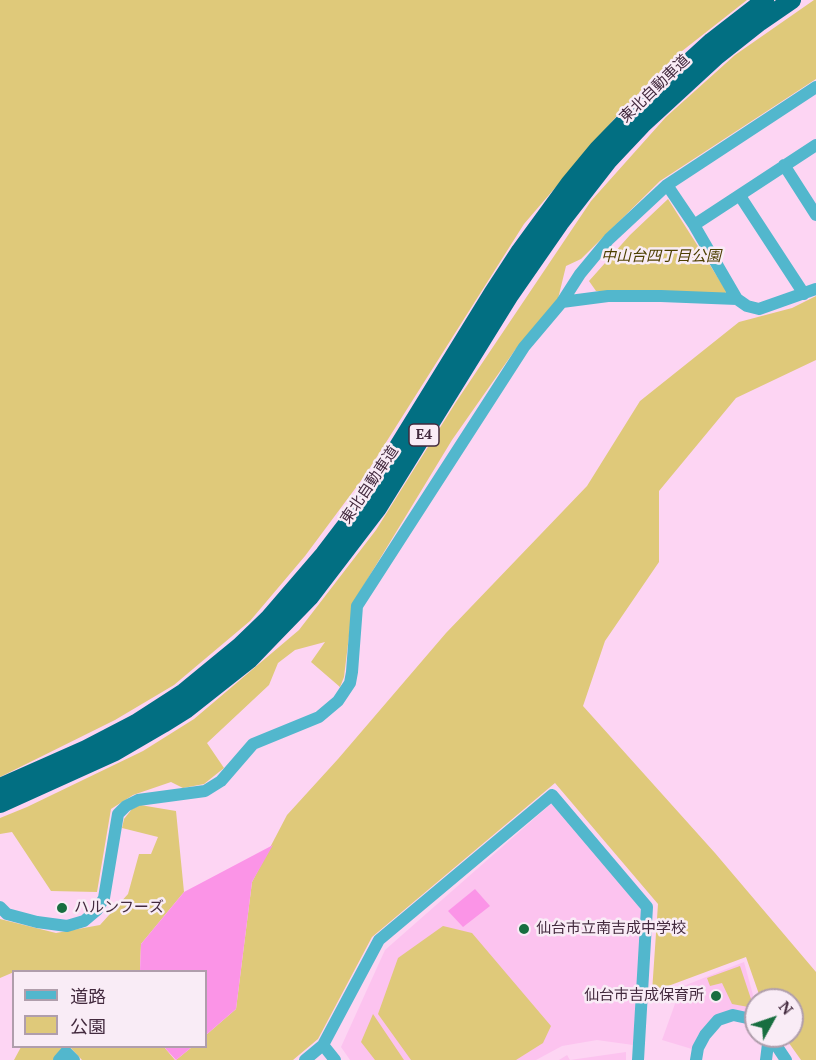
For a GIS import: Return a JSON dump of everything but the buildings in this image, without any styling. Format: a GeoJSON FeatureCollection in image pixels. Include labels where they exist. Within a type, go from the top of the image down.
{"type":"FeatureCollection","features":[{"type":"Feature","properties":{"kind":"highway","name":"東北自動車道"},"geometry":{"type":"LineString","coordinates":[[0,787],[86,749],[136,723],[184,692],[267,619],[306,576],[356,512],[492,294],[526,242],[569,184],[598,149],[640,106],[712,41],[765,0]]}},
{"type":"Feature","properties":{"kind":"highway","name":"東北自動車道"},"geometry":{"type":"LineString","coordinates":[[0,804],[115,752],[163,724],[249,660],[310,597],[378,508],[510,295],[560,223],[609,160],[642,125],[717,56],[760,21],[792,0]]}},
{"type":"Feature","properties":{"kind":"street"},"geometry":{"type":"LineString","coordinates":[[0,907],[7,914],[37,922],[68,926],[84,921],[97,910],[104,898],[118,814],[126,806],[138,800],[205,791],[221,781],[253,744],[319,717],[339,701],[350,682],[355,652],[357,606],[524,347],[562,302],[580,274],[609,239],[667,185],[816,87]]}},
{"type":"Feature","properties":{"kind":"street"},"geometry":{"type":"LineString","coordinates":[[694,225],[816,145]]}},
{"type":"Feature","properties":{"kind":"street"},"geometry":{"type":"LineString","coordinates":[[784,165],[816,215]]}},
{"type":"Feature","properties":{"kind":"street"},"geometry":{"type":"LineString","coordinates":[[667,185],[694,225],[737,299],[747,306],[759,309],[816,290]]}},
{"type":"Feature","properties":{"kind":"street"},"geometry":{"type":"LineString","coordinates":[[740,196],[804,294]]}},
{"type":"Feature","properties":{"kind":"street"},"geometry":{"type":"LineString","coordinates":[[562,302],[608,296],[737,299]]}},
{"type":"Feature","properties":{"kind":"street"},"geometry":{"type":"LineString","coordinates":[[305,1060],[323,1046],[379,940],[552,795],[647,907],[638,1060]]}},
{"type":"Feature","properties":{"kind":"street"},"geometry":{"type":"LineString","coordinates":[[696,1060],[698,1048],[705,1035],[718,1020],[733,1015],[744,1017]]}},
{"type":"Feature","properties":{"kind":"street"},"geometry":{"type":"LineString","coordinates":[[323,1046],[335,1060]]}},
{"type":"Feature","properties":{"kind":"street"},"geometry":{"type":"LineString","coordinates":[[59,1060],[66,1052],[74,1060]]}},
{"type":"Feature","properties":{"kind":"shaded area","name":"仙台市立南吉成中学校"},"geometry":{"type":"Polygon","coordinates":[[[552,803],[642,908],[633,1045],[597,1040],[562,1046],[536,1060],[350,1060],[341,1047],[385,950],[552,803]]]}},
{"type":"Feature","properties":{"kind":"shaded area"},"geometry":{"type":"Polygon","coordinates":[[[273,845],[252,882],[236,1009],[207,1034],[207,970],[140,970],[141,944],[184,892],[273,845]]]}},
{"type":"Feature","properties":{"kind":"shaded area"},"geometry":{"type":"Polygon","coordinates":[[[475,889],[490,906],[463,927],[448,911],[475,889]]]}},
{"type":"Feature","properties":{"kind":"shaded area","name":"仙台市吉成保育所"},"geometry":{"type":"Polygon","coordinates":[[[744,962],[751,988],[744,988],[744,1013],[729,1012],[709,1023],[698,1035],[692,1049],[662,1040],[681,987],[744,962]]]}},
{"type":"Feature","properties":{"kind":"shaded area"},"geometry":{"type":"Polygon","coordinates":[[[165,1048],[191,1048],[176,1060],[165,1048]]]}},
{"type":"Feature","properties":{"kind":"shaded area"},"geometry":{"type":"Polygon","coordinates":[[[626,1052],[626,1060],[570,1060],[626,1052]]]}},
{"type":"Feature","properties":{"kind":"shaded area"},"geometry":{"type":"Polygon","coordinates":[[[567,1055],[570,1060],[559,1060],[567,1055]]]}},
{"type":"Feature","properties":{"kind":"green space"},"geometry":{"type":"Polygon","coordinates":[[[0,0],[747,0],[677,55],[621,111],[524,224],[366,474],[305,556],[250,621],[174,685],[115,720],[0,777],[0,0]]]}},
{"type":"Feature","properties":{"kind":"green space"},"geometry":{"type":"Polygon","coordinates":[[[816,0],[816,79],[660,181],[581,259],[566,266],[557,303],[515,350],[452,440],[353,603],[344,677],[340,687],[311,662],[325,642],[295,650],[278,663],[269,685],[207,743],[224,768],[204,784],[183,788],[171,782],[133,795],[111,809],[97,892],[51,891],[12,832],[0,834],[0,818],[143,751],[194,719],[299,630],[376,530],[456,402],[591,201],[666,117],[735,55],[816,0]]]}},
{"type":"Feature","properties":{"kind":"green space","name":"中山台四丁目公園"},"geometry":{"type":"Polygon","coordinates":[[[668,199],[727,292],[723,294],[596,291],[589,281],[630,235],[668,199]]]}},
{"type":"Feature","properties":{"kind":"green space"},"geometry":{"type":"Polygon","coordinates":[[[816,296],[816,360],[736,398],[659,491],[659,562],[605,641],[583,706],[715,853],[816,972],[816,1060],[801,1060],[792,1048],[804,1048],[804,988],[757,988],[746,957],[652,992],[658,904],[555,783],[372,937],[318,1039],[293,1060],[176,1060],[191,1048],[207,1048],[207,1034],[236,1009],[252,882],[287,815],[446,633],[587,486],[640,401],[739,322],[792,308],[816,296]]]}},
{"type":"Feature","properties":{"kind":"green space"},"geometry":{"type":"Polygon","coordinates":[[[140,805],[176,811],[184,892],[141,944],[140,970],[12,970],[12,973],[0,978],[0,919],[56,933],[100,925],[128,894],[139,854],[151,854],[158,837],[122,828],[124,819],[132,809],[140,805]]]}},
{"type":"Feature","properties":{"kind":"green space"},"geometry":{"type":"Polygon","coordinates":[[[443,926],[472,933],[551,1026],[543,1043],[516,1060],[411,1060],[378,1014],[398,958],[443,926]]]}},
{"type":"Feature","properties":{"kind":"green space"},"geometry":{"type":"Polygon","coordinates":[[[740,966],[747,988],[744,988],[744,1006],[732,1004],[722,983],[710,986],[707,978],[740,966]]]}},
{"type":"Feature","properties":{"kind":"green space"},"geometry":{"type":"Polygon","coordinates":[[[373,1014],[404,1060],[375,1060],[361,1042],[373,1014]]]}},
{"type":"Feature","properties":{"kind":"green space"},"geometry":{"type":"Polygon","coordinates":[[[20,1048],[65,1048],[53,1060],[14,1060],[20,1048]]]}},
{"type":"Feature","properties":{"kind":"green space"},"geometry":{"type":"Polygon","coordinates":[[[71,1048],[165,1048],[175,1060],[82,1060],[71,1048]]]}},
{"type":"Feature","properties":{"kind":"place","name":"ハルンフーズ"},"geometry":{"type":"Point","coordinates":[62,908]}},
{"type":"Feature","properties":{"kind":"place","name":"仙台市立南吉成中学校"},"geometry":{"type":"Point","coordinates":[524,929]}},
{"type":"Feature","properties":{"kind":"place","name":"仙台市吉成保育所"},"geometry":{"type":"Point","coordinates":[716,996]}}]}
